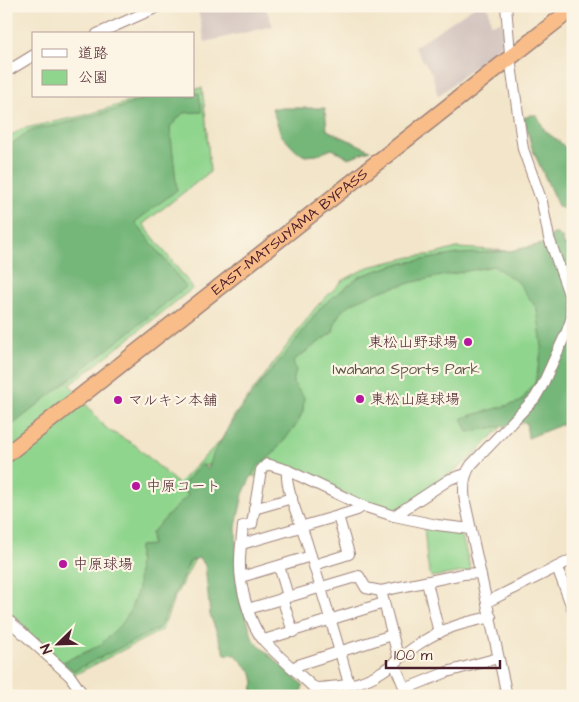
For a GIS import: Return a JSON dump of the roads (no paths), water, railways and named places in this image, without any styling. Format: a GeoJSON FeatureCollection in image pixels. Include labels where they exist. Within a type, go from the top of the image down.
{"type":"FeatureCollection","features":[{"type":"Feature","properties":{"kind":"highway","name":"EAST-MATSUYAMA BYPASS"},"geometry":{"type":"LineString","coordinates":[[6,455],[510,52],[563,6]]}},
{"type":"Feature","properties":{"kind":"highway","name":"EAST-MATSUYAMA BYPASS"},"geometry":{"type":"LineString","coordinates":[[6,443],[324,194],[510,52],[573,8]]}},
{"type":"Feature","properties":{"kind":"street"},"geometry":{"type":"LineString","coordinates":[[102,32],[160,6]]}},
{"type":"Feature","properties":{"kind":"street"},"geometry":{"type":"LineString","coordinates":[[506,6],[523,149],[542,202],[549,238],[571,300],[572,317],[546,378],[535,398],[471,465],[466,474],[464,494],[498,658],[508,696]]}},
{"type":"Feature","properties":{"kind":"street"},"geometry":{"type":"LineString","coordinates":[[6,72],[32,56]]}},
{"type":"Feature","properties":{"kind":"street"},"geometry":{"type":"LineString","coordinates":[[471,529],[437,525],[394,516],[362,506],[287,470],[267,464],[261,470],[252,524],[243,526],[240,562],[241,577],[248,609],[256,629],[264,640],[293,668],[318,688],[361,682],[396,661],[421,642],[457,625],[491,617]]}},
{"type":"Feature","properties":{"kind":"street"},"geometry":{"type":"LineString","coordinates":[[287,470],[286,478],[349,684]]}},
{"type":"Feature","properties":{"kind":"street"},"geometry":{"type":"LineString","coordinates":[[394,516],[450,479],[466,474]]}},
{"type":"Feature","properties":{"kind":"street"},"geometry":{"type":"LineString","coordinates":[[254,509],[292,498]]}},
{"type":"Feature","properties":{"kind":"street"},"geometry":{"type":"LineString","coordinates":[[242,544],[357,510],[362,506]]}},
{"type":"Feature","properties":{"kind":"street"},"geometry":{"type":"LineString","coordinates":[[241,577],[279,566],[349,554],[338,516]]}},
{"type":"Feature","properties":{"kind":"street"},"geometry":{"type":"LineString","coordinates":[[487,602],[573,559]]}},
{"type":"Feature","properties":{"kind":"street"},"geometry":{"type":"LineString","coordinates":[[279,566],[293,632]]}},
{"type":"Feature","properties":{"kind":"street"},"geometry":{"type":"LineString","coordinates":[[557,567],[573,610]]}},
{"type":"Feature","properties":{"kind":"street"},"geometry":{"type":"LineString","coordinates":[[248,609],[359,576],[366,588],[381,591],[463,574],[480,573]]}},
{"type":"Feature","properties":{"kind":"street"},"geometry":{"type":"LineString","coordinates":[[427,582],[439,633]]}},
{"type":"Feature","properties":{"kind":"street"},"geometry":{"type":"LineString","coordinates":[[381,591],[392,635],[396,661],[405,689],[447,672],[498,658]]}},
{"type":"Feature","properties":{"kind":"street"},"geometry":{"type":"LineString","coordinates":[[264,640],[384,603]]}},
{"type":"Feature","properties":{"kind":"street"},"geometry":{"type":"LineString","coordinates":[[6,618],[70,676],[84,696]]}},
{"type":"Feature","properties":{"kind":"street"},"geometry":{"type":"LineString","coordinates":[[293,668],[392,635]]}},
{"type":"Feature","properties":{"kind":"place","name":"東松山野球場"},"geometry":{"type":"Point","coordinates":[468,342]}},
{"type":"Feature","properties":{"kind":"place","name":"東松山庭球場"},"geometry":{"type":"Point","coordinates":[360,399]}},
{"type":"Feature","properties":{"kind":"place","name":"マルキン本舗"},"geometry":{"type":"Point","coordinates":[118,400]}},
{"type":"Feature","properties":{"kind":"place","name":"中原コート"},"geometry":{"type":"Point","coordinates":[136,486]}},
{"type":"Feature","properties":{"kind":"place","name":"中原球場"},"geometry":{"type":"Point","coordinates":[63,564]}},
{"type":"Feature","properties":{"kind":"park label","name":"Iwahana Sports Park"},"geometry":{"type":"Point","coordinates":[406,369]}}]}
